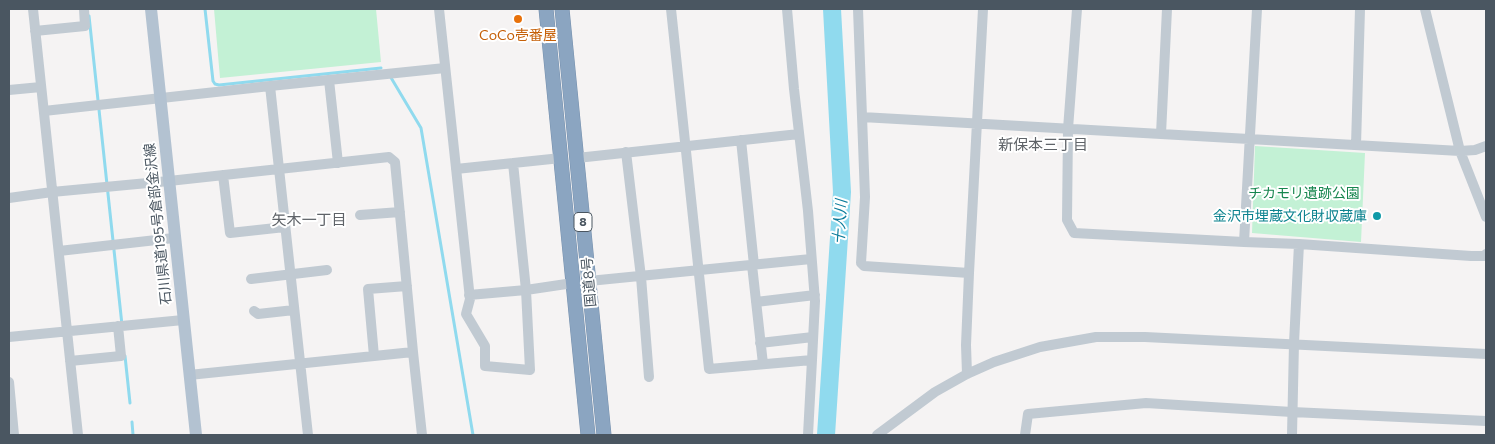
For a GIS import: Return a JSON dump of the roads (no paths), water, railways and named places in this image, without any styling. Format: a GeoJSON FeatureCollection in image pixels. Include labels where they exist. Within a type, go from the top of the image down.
{"type":"FeatureCollection","features":[{"type":"Feature","properties":{"kind":"highway","name":"国道8号"},"geometry":{"type":"LineString","coordinates":[[546,9],[588,435]]}},
{"type":"Feature","properties":{"kind":"highway","name":"国道8号"},"geometry":{"type":"LineString","coordinates":[[562,9],[604,435]]}},
{"type":"Feature","properties":{"kind":"main road","name":"石川県道195号倉部金沢線"},"geometry":{"type":"LineString","coordinates":[[151,9],[196,435]]}},
{"type":"Feature","properties":{"kind":"street"},"geometry":{"type":"LineString","coordinates":[[33,9],[78,435]]}},
{"type":"Feature","properties":{"kind":"street"},"geometry":{"type":"LineString","coordinates":[[35,31],[86,26],[84,9]]}},
{"type":"Feature","properties":{"kind":"street"},"geometry":{"type":"LineString","coordinates":[[439,9],[470,299],[466,314],[485,346],[486,366],[530,370],[526,290],[513,163]]}},
{"type":"Feature","properties":{"kind":"street"},"geometry":{"type":"LineString","coordinates":[[671,9],[708,369],[812,360]]}},
{"type":"Feature","properties":{"kind":"street"},"geometry":{"type":"LineString","coordinates":[[787,9],[815,295],[808,435]]}},
{"type":"Feature","properties":{"kind":"street"},"geometry":{"type":"LineString","coordinates":[[858,9],[865,197],[861,263],[864,266],[969,273]]}},
{"type":"Feature","properties":{"kind":"street"},"geometry":{"type":"LineString","coordinates":[[967,374],[966,345],[969,273],[983,9]]}},
{"type":"Feature","properties":{"kind":"street"},"geometry":{"type":"LineString","coordinates":[[1077,9],[1068,128],[1068,220],[1074,232],[1300,244],[1471,256],[1485,256],[1486,254]]}},
{"type":"Feature","properties":{"kind":"street"},"geometry":{"type":"LineString","coordinates":[[1161,134],[1168,9]]}},
{"type":"Feature","properties":{"kind":"street"},"geometry":{"type":"LineString","coordinates":[[1244,242],[1257,9]]}},
{"type":"Feature","properties":{"kind":"street"},"geometry":{"type":"LineString","coordinates":[[1356,146],[1360,9]]}},
{"type":"Feature","properties":{"kind":"street"},"geometry":{"type":"LineString","coordinates":[[1425,9],[1460,151],[1486,217]]}},
{"type":"Feature","properties":{"kind":"street"},"geometry":{"type":"LineString","coordinates":[[44,111],[445,68]]}},
{"type":"Feature","properties":{"kind":"street"},"geometry":{"type":"LineString","coordinates":[[329,80],[338,163]]}},
{"type":"Feature","properties":{"kind":"street"},"geometry":{"type":"LineString","coordinates":[[270,86],[308,435]]}},
{"type":"Feature","properties":{"kind":"street"},"geometry":{"type":"LineString","coordinates":[[9,90],[41,87]]}},
{"type":"Feature","properties":{"kind":"street"},"geometry":{"type":"LineString","coordinates":[[862,116],[1356,146],[1460,151],[1475,150],[1486,146]]}},
{"type":"Feature","properties":{"kind":"street"},"geometry":{"type":"LineString","coordinates":[[577,158],[799,134]]}},
{"type":"Feature","properties":{"kind":"street"},"geometry":{"type":"LineString","coordinates":[[741,140],[763,364]]}},
{"type":"Feature","properties":{"kind":"street"},"geometry":{"type":"LineString","coordinates":[[626,152],[649,377]]}},
{"type":"Feature","properties":{"kind":"street"},"geometry":{"type":"LineString","coordinates":[[9,198],[389,157],[395,162],[422,435]]}},
{"type":"Feature","properties":{"kind":"street"},"geometry":{"type":"LineString","coordinates":[[456,169],[561,158]]}},
{"type":"Feature","properties":{"kind":"street"},"geometry":{"type":"LineString","coordinates":[[223,175],[230,233],[285,227]]}},
{"type":"Feature","properties":{"kind":"street"},"geometry":{"type":"LineString","coordinates":[[360,215],[400,212]]}},
{"type":"Feature","properties":{"kind":"street"},"geometry":{"type":"LineString","coordinates":[[59,251],[174,238]]}},
{"type":"Feature","properties":{"kind":"street"},"geometry":{"type":"LineString","coordinates":[[1292,435],[1294,343],[1300,244]]}},
{"type":"Feature","properties":{"kind":"street"},"geometry":{"type":"LineString","coordinates":[[589,281],[811,259]]}},
{"type":"Feature","properties":{"kind":"street"},"geometry":{"type":"LineString","coordinates":[[251,279],[327,270]]}},
{"type":"Feature","properties":{"kind":"street"},"geometry":{"type":"LineString","coordinates":[[469,295],[526,290],[573,283]]}},
{"type":"Feature","properties":{"kind":"street"},"geometry":{"type":"LineString","coordinates":[[374,356],[368,289],[407,286]]}},
{"type":"Feature","properties":{"kind":"street"},"geometry":{"type":"LineString","coordinates":[[756,302],[815,295]]}},
{"type":"Feature","properties":{"kind":"street"},"geometry":{"type":"LineString","coordinates":[[254,311],[258,314],[294,310]]}},
{"type":"Feature","properties":{"kind":"street"},"geometry":{"type":"LineString","coordinates":[[9,337],[183,320]]}},
{"type":"Feature","properties":{"kind":"street"},"geometry":{"type":"LineString","coordinates":[[70,361],[121,356],[120,326]]}},
{"type":"Feature","properties":{"kind":"street"},"geometry":{"type":"LineString","coordinates":[[760,343],[814,337]]}},
{"type":"Feature","properties":{"kind":"street"},"geometry":{"type":"LineString","coordinates":[[882,434],[935,392],[967,374],[994,362],[1040,347],[1096,337],[1294,343],[1486,354]]}},
{"type":"Feature","properties":{"kind":"street"},"geometry":{"type":"LineString","coordinates":[[190,375],[413,352]]}},
{"type":"Feature","properties":{"kind":"street"},"geometry":{"type":"LineString","coordinates":[[9,382],[14,435]]}},
{"type":"Feature","properties":{"kind":"street"},"geometry":{"type":"LineString","coordinates":[[1025,435],[1028,414],[1146,403],[1486,421]]}},
{"type":"Feature","properties":{"kind":"waterway"},"geometry":{"type":"LineString","coordinates":[[205,9],[213,81],[215,84],[381,68]]}},
{"type":"Feature","properties":{"kind":"waterway","name":"十人川"},"geometry":{"type":"LineString","coordinates":[[826,435],[842,192],[832,9]]}},
{"type":"Feature","properties":{"kind":"waterway"},"geometry":{"type":"LineString","coordinates":[[89,16],[122,325]]}},
{"type":"Feature","properties":{"kind":"waterway"},"geometry":{"type":"LineString","coordinates":[[390,76],[421,128],[473,435]]}},
{"type":"Feature","properties":{"kind":"waterway"},"geometry":{"type":"LineString","coordinates":[[125,356],[130,403]]}},
{"type":"Feature","properties":{"kind":"waterway"},"geometry":{"type":"LineString","coordinates":[[132,422],[133,435]]}},
{"type":"Feature","properties":{"kind":"place","name":"CoCo壱番屋"},"geometry":{"type":"Point","coordinates":[518,19]}},
{"type":"Feature","properties":{"kind":"place","name":"金沢市埋蔵文化財収蔵庫"},"geometry":{"type":"Point","coordinates":[1377,216]}},
{"type":"Feature","properties":{"kind":"district","name":"新保本三丁目"},"geometry":{"type":"Point","coordinates":[1043,145]}},
{"type":"Feature","properties":{"kind":"district","name":"矢木一丁目"},"geometry":{"type":"Point","coordinates":[309,220]}},
{"type":"Feature","properties":{"kind":"park label","name":"チカモリ遺跡公園"},"geometry":{"type":"Point","coordinates":[1304,193]}}]}
